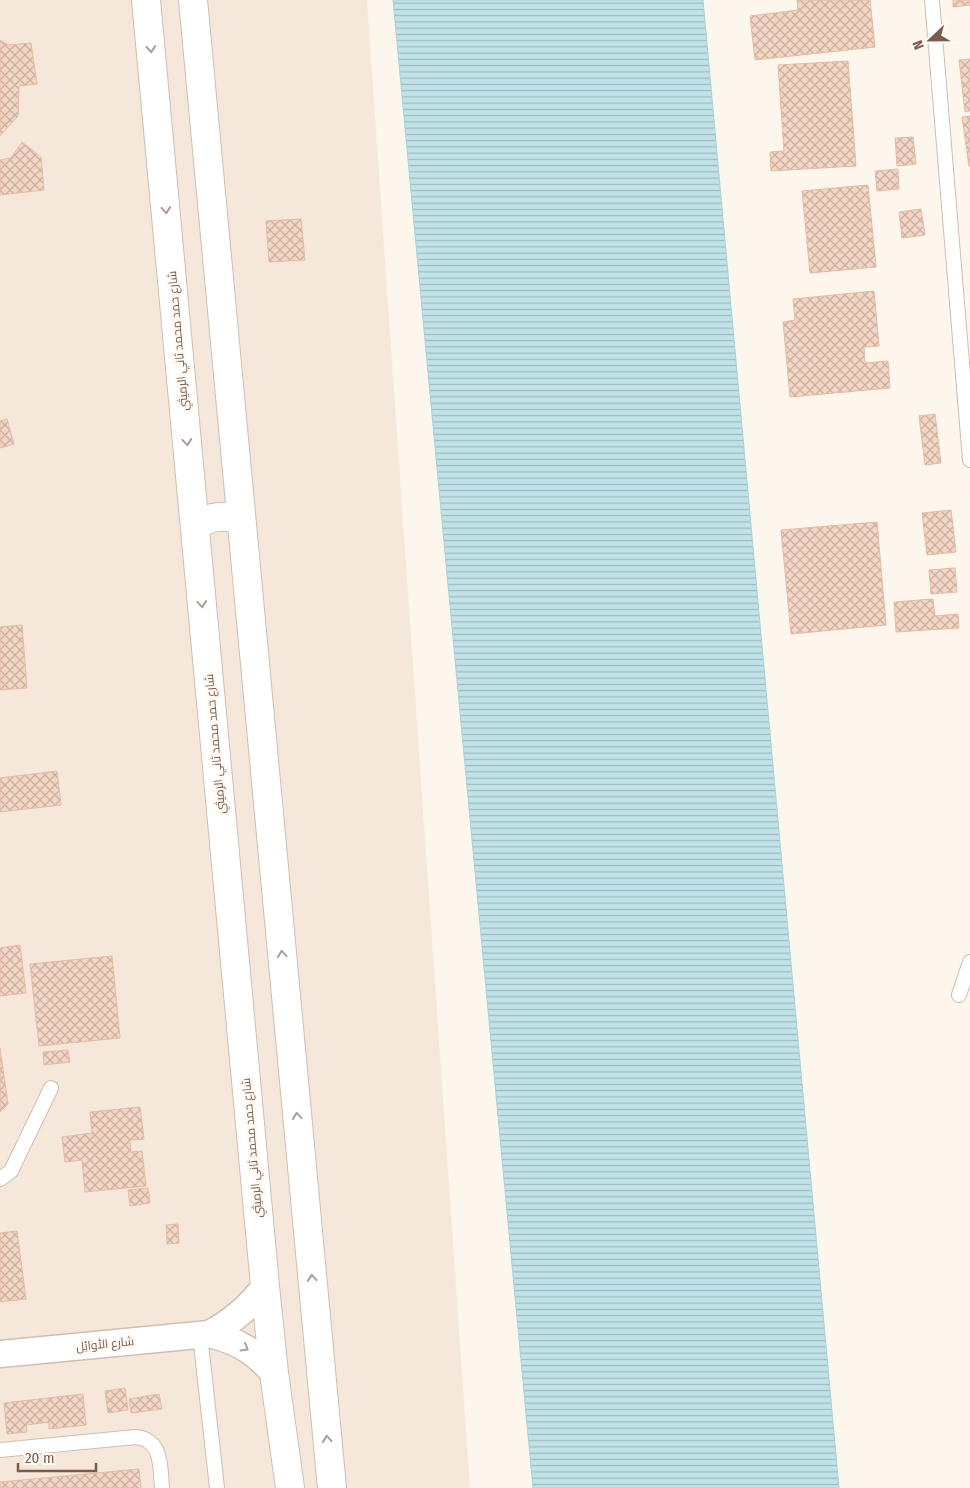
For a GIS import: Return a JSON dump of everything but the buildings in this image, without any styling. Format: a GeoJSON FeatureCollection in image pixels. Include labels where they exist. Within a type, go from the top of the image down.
{"type":"FeatureCollection","features":[{"type":"Feature","properties":{"kind":"street","name":"شارع حمد محمد ثاني الرميثي"},"geometry":{"type":"LineString","coordinates":[[146,0],[265,1286],[274,1373],[290,1488]]}},
{"type":"Feature","properties":{"kind":"street"},"geometry":{"type":"LineString","coordinates":[[193,0],[332,1488]]}},
{"type":"Feature","properties":{"kind":"street"},"geometry":{"type":"LineString","coordinates":[[195,526],[212,517],[232,517],[241,520]]}},
{"type":"Feature","properties":{"kind":"street","name":"شارع الأوائِل"},"geometry":{"type":"LineString","coordinates":[[205,1335],[235,1319],[265,1286]]}},
{"type":"Feature","properties":{"kind":"street","name":"شارع الأوائِل"},"geometry":{"type":"LineString","coordinates":[[0,1354],[205,1335],[224,1338],[252,1351],[274,1373]]}},
{"type":"Feature","properties":{"kind":"lane"},"geometry":{"type":"LineString","coordinates":[[932,0],[970,460]]}},
{"type":"Feature","properties":{"kind":"lane"},"geometry":{"type":"LineString","coordinates":[[959,995],[970,962]]}},
{"type":"Feature","properties":{"kind":"lane"},"geometry":{"type":"LineString","coordinates":[[0,1179],[11,1171],[51,1088]]}},
{"type":"Feature","properties":{"kind":"lane"},"geometry":{"type":"LineString","coordinates":[[205,1335],[216,1488]]}},
{"type":"Feature","properties":{"kind":"lane"},"geometry":{"type":"LineString","coordinates":[[0,1450],[136,1437],[143,1438],[150,1441],[158,1454],[162,1488]]}},
{"type":"Feature","properties":{"kind":"shaded area"},"geometry":{"type":"Polygon","coordinates":[[[0,0],[367,0],[470,1488],[0,1488],[0,0]]]}},
{"type":"Feature","properties":{"kind":"water"},"geometry":{"type":"Polygon","coordinates":[[[393,0],[703,0],[839,1488],[533,1488],[393,0]]]}}]}
